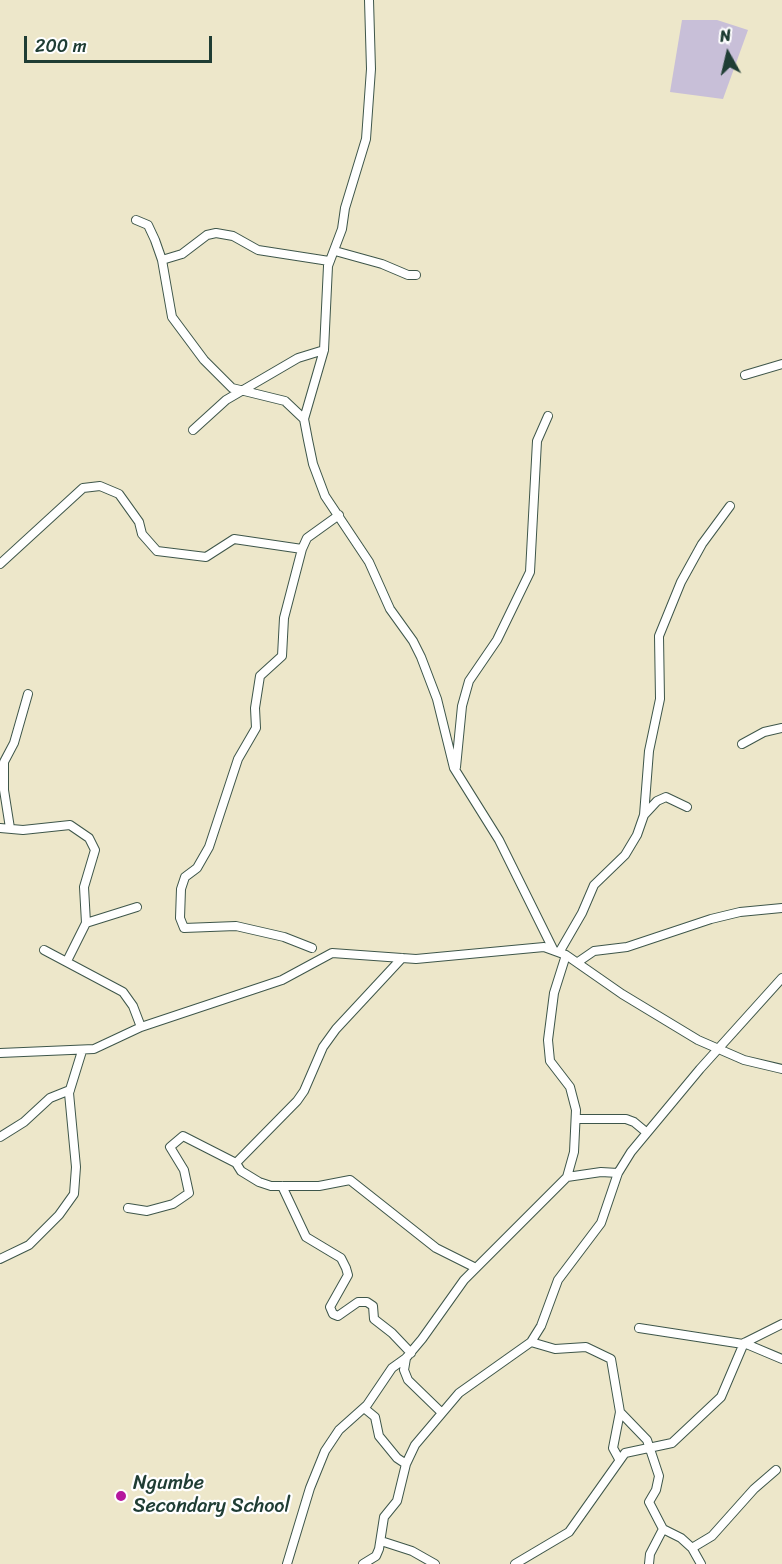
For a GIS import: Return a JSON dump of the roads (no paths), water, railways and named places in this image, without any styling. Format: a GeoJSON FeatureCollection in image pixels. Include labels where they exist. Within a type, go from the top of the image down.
{"type":"FeatureCollection","features":[{"type":"Feature","properties":{"kind":"street"},"geometry":{"type":"LineString","coordinates":[[369,0],[371,69],[366,139],[335,251],[329,261],[324,350],[304,419],[318,478],[369,562],[390,609],[413,641],[437,699],[447,745],[457,772],[499,840],[535,917],[560,952],[578,962],[622,994],[718,1050],[744,1060],[782,1069]]}},
{"type":"Feature","properties":{"kind":"street"},"geometry":{"type":"LineString","coordinates":[[136,220],[148,225],[162,260],[167,299],[176,325],[212,369],[232,388],[240,392],[285,401],[304,419]]}},
{"type":"Feature","properties":{"kind":"street"},"geometry":{"type":"LineString","coordinates":[[162,260],[182,254],[207,235],[216,233],[233,236],[258,250],[329,261]]}},
{"type":"Feature","properties":{"kind":"street"},"geometry":{"type":"LineString","coordinates":[[335,251],[382,264],[408,275],[416,274]]}},
{"type":"Feature","properties":{"kind":"street"},"geometry":{"type":"LineString","coordinates":[[193,430],[216,407],[240,392],[298,358],[324,350]]}},
{"type":"Feature","properties":{"kind":"street"},"geometry":{"type":"LineString","coordinates":[[745,375],[782,364]]}},
{"type":"Feature","properties":{"kind":"street"},"geometry":{"type":"LineString","coordinates":[[457,772],[462,706],[469,681],[497,640],[530,572],[537,441],[548,416]]}},
{"type":"Feature","properties":{"kind":"street"},"geometry":{"type":"LineString","coordinates":[[0,564],[83,488],[100,486],[119,494],[139,522],[142,534],[157,551],[206,557],[234,539],[302,549]]}},
{"type":"Feature","properties":{"kind":"street"},"geometry":{"type":"LineString","coordinates":[[287,1564],[325,1451],[339,1430],[364,1408],[392,1368],[408,1356],[464,1280],[567,1177],[574,1152],[575,1104],[570,1087],[550,1061],[548,1052],[551,1008],[560,952],[582,913],[594,885],[631,847],[644,815],[649,751],[660,699],[659,636],[681,582],[702,544],[730,507]]}},
{"type":"Feature","properties":{"kind":"street"},"geometry":{"type":"LineString","coordinates":[[312,948],[284,937],[236,926],[184,928],[180,918],[181,889],[185,877],[197,868],[209,847],[238,759],[256,728],[255,708],[260,676],[282,657],[285,643],[284,618],[302,549],[308,538],[339,515]]}},
{"type":"Feature","properties":{"kind":"street"},"geometry":{"type":"LineString","coordinates":[[10,828],[4,790],[4,762],[14,743],[27,694]]}},
{"type":"Feature","properties":{"kind":"street"},"geometry":{"type":"LineString","coordinates":[[742,744],[764,732],[782,728]]}},
{"type":"Feature","properties":{"kind":"street"},"geometry":{"type":"LineString","coordinates":[[644,815],[657,801],[666,797],[671,797],[687,807]]}},
{"type":"Feature","properties":{"kind":"street"},"geometry":{"type":"LineString","coordinates":[[0,828],[23,830],[70,825],[89,838],[95,850],[84,887],[86,923],[67,961]]}},
{"type":"Feature","properties":{"kind":"street"},"geometry":{"type":"LineString","coordinates":[[86,923],[137,907]]}},
{"type":"Feature","properties":{"kind":"street"},"geometry":{"type":"LineString","coordinates":[[578,962],[594,951],[635,945],[711,919],[741,912],[782,908]]}},
{"type":"Feature","properties":{"kind":"street"},"geometry":{"type":"LineString","coordinates":[[44,950],[123,992],[133,1006],[141,1027]]}},
{"type":"Feature","properties":{"kind":"street"},"geometry":{"type":"LineString","coordinates":[[2,1051],[82,1051],[108,1045],[141,1027],[282,980],[328,953],[402,958],[560,952]]}},
{"type":"Feature","properties":{"kind":"street"},"geometry":{"type":"LineString","coordinates":[[236,1163],[297,1101],[330,1038],[402,958]]}},
{"type":"Feature","properties":{"kind":"street"},"geometry":{"type":"LineString","coordinates":[[363,1564],[376,1556],[381,1541],[383,1520],[398,1501],[406,1464],[415,1445],[441,1412],[467,1386],[531,1342],[542,1326],[552,1292],[562,1274],[601,1223],[618,1173],[646,1132],[782,978]]}},
{"type":"Feature","properties":{"kind":"street"},"geometry":{"type":"LineString","coordinates":[[0,1260],[29,1245],[59,1215],[74,1194],[76,1167],[70,1090],[82,1051]]}},
{"type":"Feature","properties":{"kind":"street"},"geometry":{"type":"LineString","coordinates":[[0,1137],[24,1122],[50,1098],[70,1090]]}},
{"type":"Feature","properties":{"kind":"street"},"geometry":{"type":"LineString","coordinates":[[576,1119],[626,1119],[634,1122],[646,1132]]}},
{"type":"Feature","properties":{"kind":"street"},"geometry":{"type":"LineString","coordinates":[[128,1208],[147,1211],[173,1204],[189,1193],[184,1170],[170,1147],[183,1136],[236,1163],[241,1171],[259,1182],[282,1186],[319,1186],[350,1180],[436,1248],[476,1268]]}},
{"type":"Feature","properties":{"kind":"street"},"geometry":{"type":"LineString","coordinates":[[567,1177],[601,1172],[618,1173]]}},
{"type":"Feature","properties":{"kind":"street"},"geometry":{"type":"LineString","coordinates":[[282,1186],[306,1237],[341,1258],[346,1268],[348,1275],[330,1306],[333,1314],[338,1316],[358,1302],[367,1302],[373,1306],[374,1319],[392,1333],[408,1356]]}},
{"type":"Feature","properties":{"kind":"street"},"geometry":{"type":"LineString","coordinates":[[515,1564],[569,1532],[619,1459],[628,1451],[672,1443],[717,1400],[744,1343],[782,1324]]}},
{"type":"Feature","properties":{"kind":"street"},"geometry":{"type":"LineString","coordinates":[[639,1328],[744,1343],[782,1359]]}},
{"type":"Feature","properties":{"kind":"street"},"geometry":{"type":"LineString","coordinates":[[531,1342],[555,1349],[586,1347],[608,1356],[613,1364],[620,1412],[613,1448],[619,1459]]}},
{"type":"Feature","properties":{"kind":"street"},"geometry":{"type":"LineString","coordinates":[[408,1356],[404,1370],[408,1380],[441,1412]]}},
{"type":"Feature","properties":{"kind":"street"},"geometry":{"type":"LineString","coordinates":[[364,1408],[375,1417],[380,1436],[406,1464]]}},
{"type":"Feature","properties":{"kind":"street"},"geometry":{"type":"LineString","coordinates":[[620,1412],[651,1447],[659,1481],[649,1502],[663,1529],[681,1538],[692,1548],[701,1564]]}},
{"type":"Feature","properties":{"kind":"street"},"geometry":{"type":"LineString","coordinates":[[692,1548],[712,1536],[754,1489],[776,1470]]}},
{"type":"Feature","properties":{"kind":"street"},"geometry":{"type":"LineString","coordinates":[[649,1564],[650,1554],[663,1529]]}},
{"type":"Feature","properties":{"kind":"street"},"geometry":{"type":"LineString","coordinates":[[381,1541],[412,1551],[435,1564]]}},
{"type":"Feature","properties":{"kind":"place","name":"Ngumbe Secondary School"},"geometry":{"type":"Point","coordinates":[121,1496]}}]}
